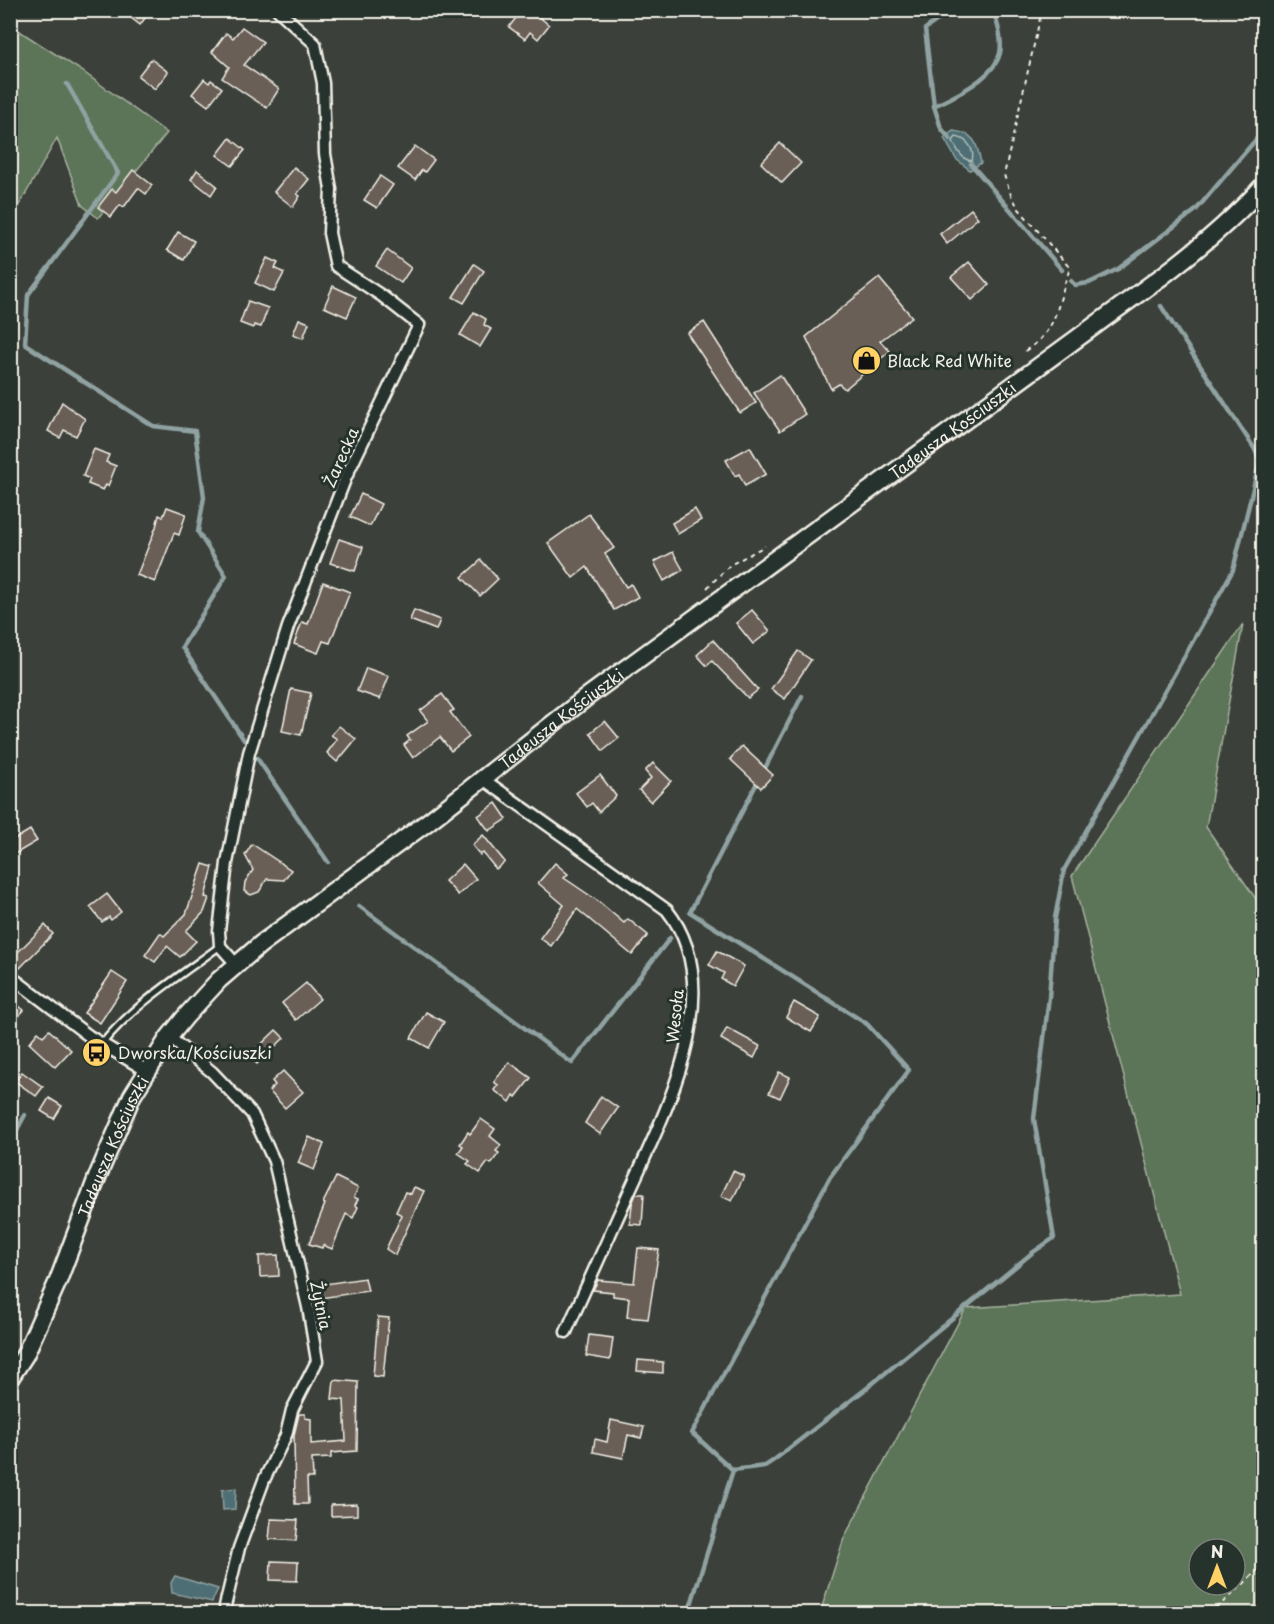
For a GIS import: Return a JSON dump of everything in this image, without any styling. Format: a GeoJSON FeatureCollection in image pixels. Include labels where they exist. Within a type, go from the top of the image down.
{"type":"FeatureCollection","features":[{"type":"Feature","properties":{"kind":"main road","name":"Tadeusza Kościuszki"},"geometry":{"type":"LineString","coordinates":[[10,1378],[25,1355],[42,1318],[113,1136],[132,1096],[169,1037],[203,996],[236,964],[429,821],[588,696],[1161,277],[1213,235],[1263,185]]}},
{"type":"Feature","properties":{"kind":"street","name":"Żarecka"},"geometry":{"type":"LineString","coordinates":[[220,946],[219,931],[227,863],[249,753],[288,627],[346,477],[419,325],[382,296],[336,266],[329,233],[331,189],[326,154],[323,83],[315,44],[278,10]]}},
{"type":"Feature","properties":{"kind":"street","name":"Wesoła"},"geometry":{"type":"LineString","coordinates":[[483,779],[667,910],[676,922],[687,945],[694,995],[690,1034],[668,1105],[566,1332]]}},
{"type":"Feature","properties":{"kind":"street"},"geometry":{"type":"LineString","coordinates":[[220,946],[236,964]]}},
{"type":"Feature","properties":{"kind":"street"},"geometry":{"type":"LineString","coordinates":[[10,976],[102,1044],[147,1071]]}},
{"type":"Feature","properties":{"kind":"street","name":"Żytnia"},"geometry":{"type":"LineString","coordinates":[[169,1037],[212,1072],[252,1114],[274,1161],[308,1307],[317,1361],[292,1410],[286,1435],[264,1480],[242,1538],[225,1606]]}},
{"type":"Feature","properties":{"kind":"lane"},"geometry":{"type":"LineString","coordinates":[[102,1044],[113,1030],[141,1006],[220,946]]}},
{"type":"Feature","properties":{"kind":"path"},"geometry":{"type":"LineString","coordinates":[[1025,351],[1041,341],[1057,313],[1069,272],[1069,267],[1019,209],[1004,175],[1042,10]]}},
{"type":"Feature","properties":{"kind":"path"},"geometry":{"type":"LineString","coordinates":[[1209,1614],[1263,1564]]}},
{"type":"Feature","properties":{"kind":"green space"},"geometry":{"type":"Polygon","coordinates":[[[10,25],[82,71],[167,133],[98,218],[82,205],[57,138],[15,213],[11,212],[10,25]]]}},
{"type":"Feature","properties":{"kind":"green space"},"geometry":{"type":"Polygon","coordinates":[[[1243,624],[1206,827],[1263,909],[1263,1613],[820,1613],[844,1538],[966,1308],[1180,1294],[1072,876],[1243,624]]]}},
{"type":"Feature","properties":{"kind":"water"},"geometry":{"type":"Polygon","coordinates":[[[953,131],[966,134],[974,140],[981,163],[970,170],[956,159],[944,138],[953,131]]]}},
{"type":"Feature","properties":{"kind":"water"},"geometry":{"type":"Polygon","coordinates":[[[236,1488],[235,1509],[223,1510],[222,1490],[236,1488]]]}},
{"type":"Feature","properties":{"kind":"water"},"geometry":{"type":"Polygon","coordinates":[[[175,1576],[218,1589],[212,1602],[172,1593],[171,1583],[175,1576]]]}},
{"type":"Feature","properties":{"kind":"building"},"geometry":{"type":"Polygon","coordinates":[[[121,10],[151,10],[140,25],[121,10]]]}},
{"type":"Feature","properties":{"kind":"building"},"geometry":{"type":"Polygon","coordinates":[[[522,10],[531,10],[549,25],[538,39],[530,32],[525,39],[509,27],[522,10]]]}},
{"type":"Feature","properties":{"kind":"building"},"geometry":{"type":"Polygon","coordinates":[[[242,27],[263,42],[244,65],[279,89],[267,108],[222,78],[229,67],[212,52],[226,33],[233,38],[242,27]]]}},
{"type":"Feature","properties":{"kind":"building"},"geometry":{"type":"Polygon","coordinates":[[[151,59],[168,72],[155,89],[138,76],[151,59]]]}},
{"type":"Feature","properties":{"kind":"building"},"geometry":{"type":"Polygon","coordinates":[[[204,79],[209,83],[211,80],[222,88],[208,106],[192,94],[204,79]]]}},
{"type":"Feature","properties":{"kind":"building"},"geometry":{"type":"Polygon","coordinates":[[[230,138],[245,150],[232,166],[217,155],[230,138]]]}},
{"type":"Feature","properties":{"kind":"building"},"geometry":{"type":"Polygon","coordinates":[[[780,143],[801,163],[782,183],[761,163],[780,143]]]}},
{"type":"Feature","properties":{"kind":"building"},"geometry":{"type":"Polygon","coordinates":[[[415,146],[434,160],[425,172],[422,170],[415,180],[398,168],[415,146]]]}},
{"type":"Feature","properties":{"kind":"building"},"geometry":{"type":"Polygon","coordinates":[[[294,167],[309,179],[297,194],[300,196],[293,207],[274,192],[294,167]]]}},
{"type":"Feature","properties":{"kind":"building"},"geometry":{"type":"Polygon","coordinates":[[[133,170],[152,185],[146,194],[138,188],[124,207],[120,205],[111,217],[98,207],[112,189],[116,192],[133,170]]]}},
{"type":"Feature","properties":{"kind":"building"},"geometry":{"type":"Polygon","coordinates":[[[197,170],[217,186],[211,195],[191,179],[197,170]]]}},
{"type":"Feature","properties":{"kind":"building"},"geometry":{"type":"Polygon","coordinates":[[[380,176],[393,185],[377,208],[364,200],[380,176]]]}},
{"type":"Feature","properties":{"kind":"building"},"geometry":{"type":"Polygon","coordinates":[[[971,209],[978,218],[947,244],[940,234],[971,209]]]}},
{"type":"Feature","properties":{"kind":"building"},"geometry":{"type":"Polygon","coordinates":[[[178,232],[194,241],[184,260],[167,250],[178,232]]]}},
{"type":"Feature","properties":{"kind":"building"},"geometry":{"type":"Polygon","coordinates":[[[387,250],[411,268],[401,283],[376,266],[387,250]]]}},
{"type":"Feature","properties":{"kind":"building"},"geometry":{"type":"Polygon","coordinates":[[[267,258],[278,263],[275,268],[284,273],[274,292],[255,283],[267,258]]]}},
{"type":"Feature","properties":{"kind":"building"},"geometry":{"type":"Polygon","coordinates":[[[969,262],[989,285],[972,300],[951,277],[969,262]]]}},
{"type":"Feature","properties":{"kind":"building"},"geometry":{"type":"Polygon","coordinates":[[[474,264],[484,271],[464,303],[453,297],[474,264]]]}},
{"type":"Feature","properties":{"kind":"building"},"geometry":{"type":"Polygon","coordinates":[[[879,278],[912,317],[880,341],[890,351],[845,389],[839,384],[831,389],[806,337],[879,278]]]}},
{"type":"Feature","properties":{"kind":"building"},"geometry":{"type":"Polygon","coordinates":[[[333,286],[356,297],[347,317],[324,307],[333,286]]]}},
{"type":"Feature","properties":{"kind":"building"},"geometry":{"type":"Polygon","coordinates":[[[248,301],[268,308],[261,327],[254,325],[253,328],[240,323],[248,301]]]}},
{"type":"Feature","properties":{"kind":"building"},"geometry":{"type":"Polygon","coordinates":[[[474,312],[486,319],[484,325],[491,329],[480,347],[460,335],[474,312]]]}},
{"type":"Feature","properties":{"kind":"building"},"geometry":{"type":"Polygon","coordinates":[[[299,319],[309,323],[303,338],[293,334],[299,319]]]}},
{"type":"Feature","properties":{"kind":"building"},"geometry":{"type":"Polygon","coordinates":[[[704,322],[756,403],[740,413],[687,333],[704,322]]]}},
{"type":"Feature","properties":{"kind":"building"},"geometry":{"type":"Polygon","coordinates":[[[780,375],[805,414],[780,431],[754,393],[780,375]]]}},
{"type":"Feature","properties":{"kind":"building"},"geometry":{"type":"Polygon","coordinates":[[[62,402],[85,419],[76,436],[64,430],[60,438],[48,431],[62,402]]]}},
{"type":"Feature","properties":{"kind":"building"},"geometry":{"type":"Polygon","coordinates":[[[750,447],[766,474],[745,486],[739,474],[735,476],[726,460],[750,447]]]}},
{"type":"Feature","properties":{"kind":"building"},"geometry":{"type":"Polygon","coordinates":[[[94,449],[109,455],[106,462],[116,466],[108,486],[106,485],[103,490],[88,484],[90,479],[83,476],[94,449]]]}},
{"type":"Feature","properties":{"kind":"building"},"geometry":{"type":"Polygon","coordinates":[[[361,494],[381,504],[370,526],[350,517],[361,494]]]}},
{"type":"Feature","properties":{"kind":"building"},"geometry":{"type":"Polygon","coordinates":[[[167,507],[186,514],[179,535],[174,533],[155,582],[137,575],[159,515],[163,517],[167,507]]]}},
{"type":"Feature","properties":{"kind":"building"},"geometry":{"type":"Polygon","coordinates":[[[695,509],[701,520],[678,534],[672,523],[695,509]]]}},
{"type":"Feature","properties":{"kind":"building"},"geometry":{"type":"Polygon","coordinates":[[[589,514],[614,548],[605,554],[626,587],[631,584],[638,597],[614,610],[587,567],[573,578],[548,543],[589,514]]]}},
{"type":"Feature","properties":{"kind":"building"},"geometry":{"type":"Polygon","coordinates":[[[339,539],[363,547],[355,571],[330,563],[339,539]]]}},
{"type":"Feature","properties":{"kind":"building"},"geometry":{"type":"Polygon","coordinates":[[[673,552],[683,570],[664,581],[654,562],[673,552]]]}},
{"type":"Feature","properties":{"kind":"building"},"geometry":{"type":"Polygon","coordinates":[[[481,560],[498,579],[480,596],[462,577],[481,560]]]}},
{"type":"Feature","properties":{"kind":"building"},"geometry":{"type":"Polygon","coordinates":[[[323,582],[350,592],[330,643],[323,641],[318,653],[294,644],[302,622],[308,624],[323,582]]]}},
{"type":"Feature","properties":{"kind":"building"},"geometry":{"type":"Polygon","coordinates":[[[414,610],[440,620],[436,630],[410,620],[414,610]]]}},
{"type":"Feature","properties":{"kind":"building"},"geometry":{"type":"Polygon","coordinates":[[[752,610],[770,631],[753,644],[736,623],[752,610]]]}},
{"type":"Feature","properties":{"kind":"building"},"geometry":{"type":"Polygon","coordinates":[[[713,640],[758,690],[748,698],[712,661],[707,666],[697,655],[713,640]]]}},
{"type":"Feature","properties":{"kind":"building"},"geometry":{"type":"Polygon","coordinates":[[[798,651],[811,660],[785,699],[771,689],[798,651]]]}},
{"type":"Feature","properties":{"kind":"building"},"geometry":{"type":"Polygon","coordinates":[[[366,668],[389,676],[380,699],[357,691],[366,668]]]}},
{"type":"Feature","properties":{"kind":"building"},"geometry":{"type":"Polygon","coordinates":[[[291,689],[311,693],[301,735],[282,731],[291,689]]]}},
{"type":"Feature","properties":{"kind":"building"},"geometry":{"type":"Polygon","coordinates":[[[442,694],[454,710],[450,712],[469,737],[451,751],[440,737],[413,758],[404,745],[410,740],[407,736],[428,721],[420,711],[442,694]]]}},
{"type":"Feature","properties":{"kind":"building"},"geometry":{"type":"Polygon","coordinates":[[[605,721],[619,738],[603,751],[590,733],[605,721]]]}},
{"type":"Feature","properties":{"kind":"building"},"geometry":{"type":"Polygon","coordinates":[[[339,726],[356,739],[337,762],[327,753],[337,739],[331,735],[339,726]]]}},
{"type":"Feature","properties":{"kind":"building"},"geometry":{"type":"Polygon","coordinates":[[[742,746],[773,775],[761,788],[730,759],[742,746]]]}},
{"type":"Feature","properties":{"kind":"building"},"geometry":{"type":"Polygon","coordinates":[[[653,763],[671,781],[651,802],[639,790],[651,778],[645,771],[653,763]]]}},
{"type":"Feature","properties":{"kind":"building"},"geometry":{"type":"Polygon","coordinates":[[[600,775],[616,796],[599,812],[592,803],[587,807],[576,793],[600,775]]]}},
{"type":"Feature","properties":{"kind":"building"},"geometry":{"type":"Polygon","coordinates":[[[496,803],[507,819],[489,831],[478,816],[496,803]]]}},
{"type":"Feature","properties":{"kind":"building"},"geometry":{"type":"Polygon","coordinates":[[[30,830],[37,841],[10,857],[10,842],[30,830]]]}},
{"type":"Feature","properties":{"kind":"building"},"geometry":{"type":"Polygon","coordinates":[[[483,835],[505,862],[496,869],[483,853],[480,855],[472,845],[483,835]]]}},
{"type":"Feature","properties":{"kind":"building"},"geometry":{"type":"Polygon","coordinates":[[[252,844],[291,870],[284,880],[267,879],[259,892],[251,895],[244,891],[245,882],[253,870],[245,855],[252,844]]]}},
{"type":"Feature","properties":{"kind":"building"},"geometry":{"type":"Polygon","coordinates":[[[555,863],[568,874],[564,878],[598,901],[624,923],[628,919],[648,935],[632,955],[577,909],[551,946],[540,938],[564,905],[538,883],[555,863]]]}},
{"type":"Feature","properties":{"kind":"building"},"geometry":{"type":"Polygon","coordinates":[[[203,864],[213,867],[205,897],[209,898],[204,912],[186,931],[196,941],[180,957],[167,946],[155,962],[145,955],[160,933],[164,936],[186,914],[203,864]]]}},
{"type":"Feature","properties":{"kind":"building"},"geometry":{"type":"Polygon","coordinates":[[[463,864],[476,879],[458,895],[445,881],[463,864]]]}},
{"type":"Feature","properties":{"kind":"building"},"geometry":{"type":"Polygon","coordinates":[[[107,894],[121,912],[111,920],[109,917],[102,922],[90,907],[107,894]]]}},
{"type":"Feature","properties":{"kind":"building"},"geometry":{"type":"Polygon","coordinates":[[[45,925],[53,934],[20,968],[11,959],[45,925]]]}},
{"type":"Feature","properties":{"kind":"building"},"geometry":{"type":"Polygon","coordinates":[[[717,951],[744,966],[733,986],[721,979],[724,973],[709,965],[717,951]]]}},
{"type":"Feature","properties":{"kind":"building"},"geometry":{"type":"Polygon","coordinates":[[[112,972],[127,982],[100,1023],[84,1013],[112,972]]]}},
{"type":"Feature","properties":{"kind":"building"},"geometry":{"type":"Polygon","coordinates":[[[306,983],[320,999],[296,1020],[282,1003],[306,983]]]}},
{"type":"Feature","properties":{"kind":"building"},"geometry":{"type":"Polygon","coordinates":[[[10,999],[24,1010],[10,1026],[10,999]]]}},
{"type":"Feature","properties":{"kind":"building"},"geometry":{"type":"Polygon","coordinates":[[[794,1002],[820,1017],[811,1032],[786,1017],[794,1002]]]}},
{"type":"Feature","properties":{"kind":"building"},"geometry":{"type":"Polygon","coordinates":[[[426,1012],[444,1022],[429,1048],[411,1038],[426,1012]]]}},
{"type":"Feature","properties":{"kind":"building"},"geometry":{"type":"Polygon","coordinates":[[[727,1028],[760,1046],[754,1058],[721,1039],[727,1028]]]}},
{"type":"Feature","properties":{"kind":"building"},"geometry":{"type":"Polygon","coordinates":[[[49,1030],[71,1050],[55,1067],[29,1043],[38,1032],[43,1036],[49,1030]]]}},
{"type":"Feature","properties":{"kind":"building"},"geometry":{"type":"Polygon","coordinates":[[[276,1030],[284,1038],[257,1064],[249,1056],[276,1030]]]}},
{"type":"Feature","properties":{"kind":"building"},"geometry":{"type":"Polygon","coordinates":[[[509,1062],[531,1078],[510,1102],[494,1090],[498,1085],[494,1082],[509,1062]]]}},
{"type":"Feature","properties":{"kind":"building"},"geometry":{"type":"Polygon","coordinates":[[[283,1071],[303,1092],[285,1108],[269,1091],[275,1085],[272,1081],[283,1071]]]}},
{"type":"Feature","properties":{"kind":"building"},"geometry":{"type":"Polygon","coordinates":[[[22,1072],[43,1087],[36,1096],[15,1081],[22,1072]]]}},
{"type":"Feature","properties":{"kind":"building"},"geometry":{"type":"Polygon","coordinates":[[[779,1072],[790,1077],[780,1098],[769,1093],[779,1072]]]}},
{"type":"Feature","properties":{"kind":"building"},"geometry":{"type":"Polygon","coordinates":[[[601,1096],[618,1108],[600,1134],[585,1123],[601,1096]]]}},
{"type":"Feature","properties":{"kind":"building"},"geometry":{"type":"Polygon","coordinates":[[[49,1098],[62,1106],[54,1119],[41,1111],[49,1098]]]}},
{"type":"Feature","properties":{"kind":"building"},"geometry":{"type":"Polygon","coordinates":[[[481,1119],[495,1129],[490,1136],[501,1145],[496,1151],[499,1153],[491,1164],[488,1162],[480,1173],[467,1164],[470,1161],[458,1153],[463,1146],[460,1144],[468,1132],[470,1134],[481,1119]]]}},
{"type":"Feature","properties":{"kind":"building"},"geometry":{"type":"Polygon","coordinates":[[[309,1137],[324,1144],[314,1170],[298,1163],[309,1137]]]}},
{"type":"Feature","properties":{"kind":"building"},"geometry":{"type":"Polygon","coordinates":[[[733,1171],[744,1176],[732,1201],[721,1196],[733,1171]]]}},
{"type":"Feature","properties":{"kind":"building"},"geometry":{"type":"Polygon","coordinates":[[[336,1177],[358,1188],[354,1197],[358,1199],[355,1205],[358,1207],[353,1218],[346,1214],[332,1249],[323,1245],[322,1248],[309,1244],[325,1204],[323,1203],[336,1177]]]}},
{"type":"Feature","properties":{"kind":"building"},"geometry":{"type":"Polygon","coordinates":[[[414,1187],[424,1191],[395,1255],[386,1249],[402,1215],[396,1212],[405,1192],[411,1194],[414,1187]]]}},
{"type":"Feature","properties":{"kind":"building"},"geometry":{"type":"Polygon","coordinates":[[[636,1194],[644,1194],[642,1225],[630,1224],[632,1204],[636,1194]]]}},
{"type":"Feature","properties":{"kind":"building"},"geometry":{"type":"Polygon","coordinates":[[[638,1248],[659,1250],[648,1319],[627,1317],[629,1298],[613,1296],[613,1292],[593,1290],[598,1280],[634,1283],[638,1248]]]}},
{"type":"Feature","properties":{"kind":"building"},"geometry":{"type":"Polygon","coordinates":[[[278,1255],[279,1276],[260,1277],[259,1256],[278,1255]]]}},
{"type":"Feature","properties":{"kind":"building"},"geometry":{"type":"Polygon","coordinates":[[[365,1278],[368,1291],[314,1299],[311,1286],[365,1278]]]}},
{"type":"Feature","properties":{"kind":"building"},"geometry":{"type":"Polygon","coordinates":[[[378,1317],[389,1318],[383,1377],[373,1376],[378,1317]]]}},
{"type":"Feature","properties":{"kind":"building"},"geometry":{"type":"Polygon","coordinates":[[[589,1335],[613,1338],[610,1360],[586,1356],[589,1335]]]}},
{"type":"Feature","properties":{"kind":"building"},"geometry":{"type":"Polygon","coordinates":[[[638,1360],[663,1362],[663,1373],[637,1371],[638,1360]]]}},
{"type":"Feature","properties":{"kind":"building"},"geometry":{"type":"Polygon","coordinates":[[[334,1380],[358,1382],[357,1451],[331,1453],[331,1458],[312,1459],[313,1478],[307,1478],[308,1504],[295,1504],[294,1435],[299,1414],[305,1414],[305,1418],[311,1419],[311,1444],[346,1441],[344,1400],[332,1399],[334,1380]]]}},
{"type":"Feature","properties":{"kind":"building"},"geometry":{"type":"Polygon","coordinates":[[[611,1420],[644,1427],[641,1438],[628,1435],[623,1458],[593,1452],[595,1439],[607,1442],[611,1420]]]}},
{"type":"Feature","properties":{"kind":"building"},"geometry":{"type":"Polygon","coordinates":[[[357,1504],[357,1515],[331,1516],[331,1505],[357,1504]]]}},
{"type":"Feature","properties":{"kind":"building"},"geometry":{"type":"Polygon","coordinates":[[[271,1519],[298,1520],[296,1541],[269,1539],[271,1519]]]}},
{"type":"Feature","properties":{"kind":"building"},"geometry":{"type":"Polygon","coordinates":[[[271,1561],[298,1562],[297,1581],[270,1580],[271,1561]]]}},
{"type":"Feature","properties":{"kind":"waterway"},"geometry":{"type":"LineString","coordinates":[[950,139],[941,128],[934,106],[925,29],[952,10]]}},
{"type":"Feature","properties":{"kind":"waterway"},"geometry":{"type":"LineString","coordinates":[[934,106],[973,85],[997,62],[1001,42],[993,10]]}},
{"type":"Feature","properties":{"kind":"waterway"},"geometry":{"type":"LineString","coordinates":[[67,84],[118,173],[28,295],[25,344],[153,426],[195,431],[204,497],[198,532],[226,576],[182,647],[244,740]]}},
{"type":"Feature","properties":{"kind":"waterway"},"geometry":{"type":"LineString","coordinates":[[1071,281],[1075,285],[1089,283],[1118,269],[1196,210],[1264,130]]}},
{"type":"Feature","properties":{"kind":"waterway"},"geometry":{"type":"LineString","coordinates":[[971,164],[1062,270]]}},
{"type":"Feature","properties":{"kind":"waterway"},"geometry":{"type":"LineString","coordinates":[[733,1470],[765,1466],[774,1460],[867,1388],[1032,1253],[1054,1238],[1034,1119],[1049,997],[1055,918],[1064,870],[1233,570],[1260,460],[1161,306]]}},
{"type":"Feature","properties":{"kind":"waterway"},"geometry":{"type":"LineString","coordinates":[[763,772],[802,696]]}},
{"type":"Feature","properties":{"kind":"waterway"},"geometry":{"type":"LineString","coordinates":[[257,758],[328,862]]}},
{"type":"Feature","properties":{"kind":"waterway"},"geometry":{"type":"LineString","coordinates":[[688,1614],[733,1470],[692,1433],[830,1177],[909,1070],[867,1024],[690,912],[759,779]]}},
{"type":"Feature","properties":{"kind":"waterway"},"geometry":{"type":"LineString","coordinates":[[359,906],[572,1063],[670,938]]}},
{"type":"Feature","properties":{"kind":"waterway"},"geometry":{"type":"LineString","coordinates":[[10,1143],[25,1115]]}},
{"type":"Feature","properties":{"kind":"place","name":"Black Red White"},"geometry":{"type":"Point","coordinates":[866,360]}},
{"type":"Feature","properties":{"kind":"place","name":"Dworska/Kościuszki"},"geometry":{"type":"Point","coordinates":[97,1052]}}]}
